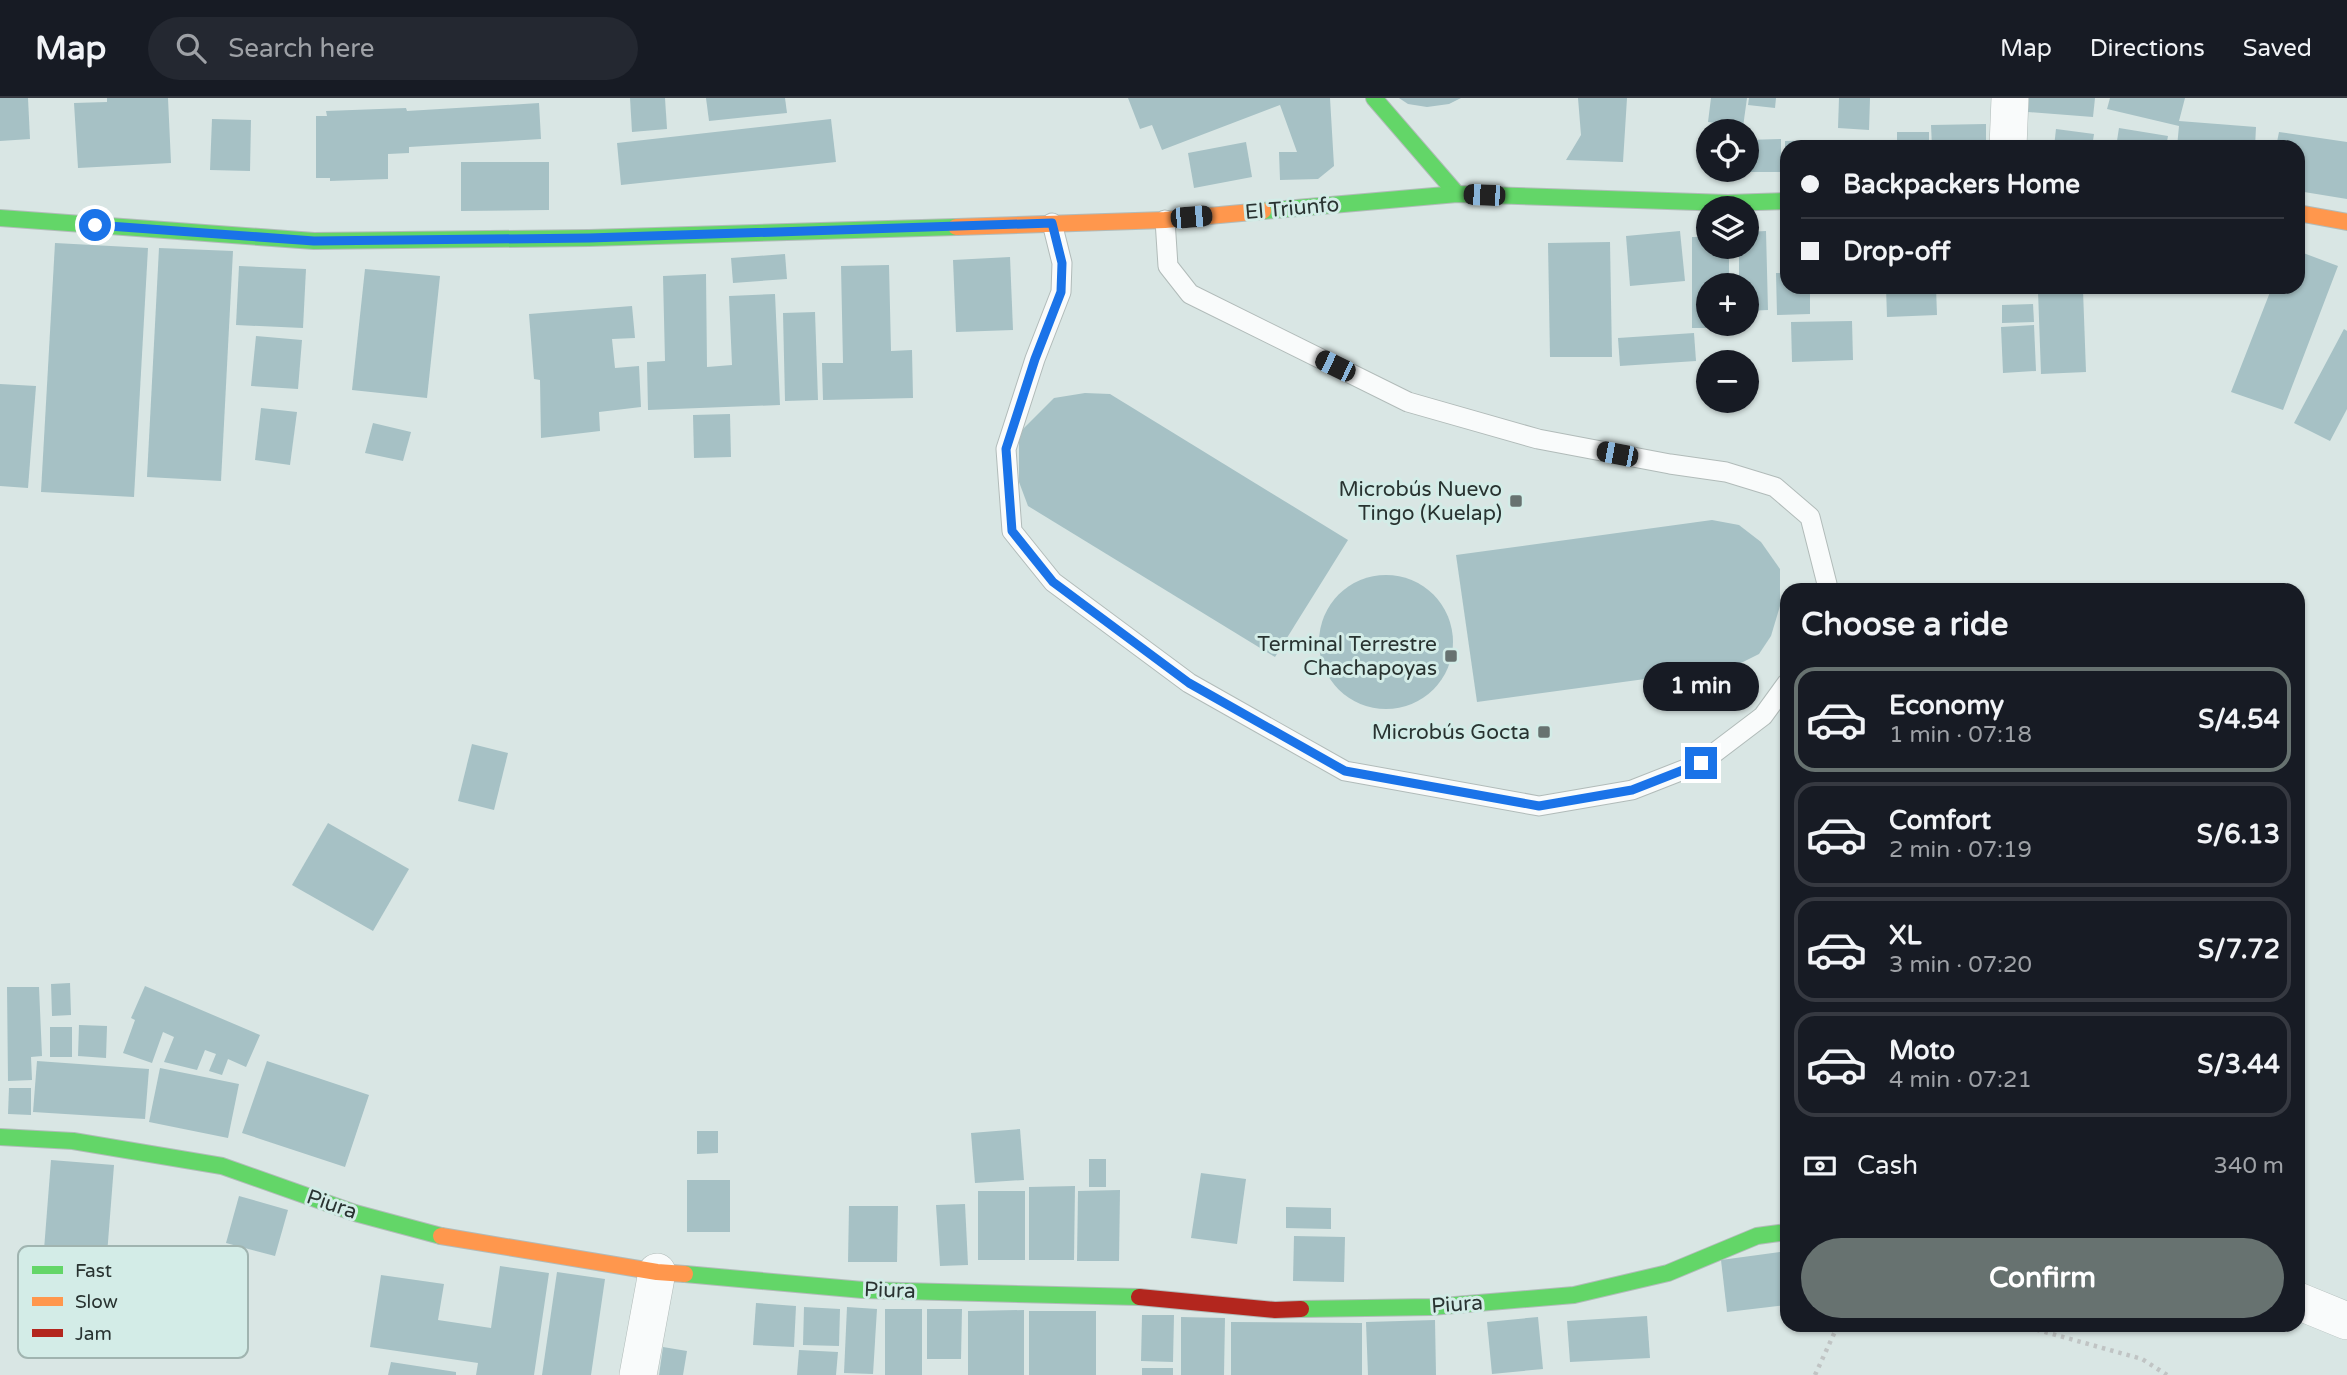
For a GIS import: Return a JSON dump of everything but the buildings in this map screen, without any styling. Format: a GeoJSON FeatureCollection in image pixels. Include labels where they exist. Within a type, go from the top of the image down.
{"type":"FeatureCollection","features":[{"type":"Feature","properties":{"kind":"main road"},"geometry":{"type":"LineString","coordinates":[[1374,98],[1457,194]]}},
{"type":"Feature","properties":{"kind":"main road","name":"El Triunfo"},"geometry":{"type":"LineString","coordinates":[[0,219],[314,241],[589,238],[1164,220],[1457,194],[1728,203],[1780,201]]}},
{"type":"Feature","properties":{"kind":"main road"},"geometry":{"type":"LineString","coordinates":[[2305,214],[2347,222]]}},
{"type":"Feature","properties":{"kind":"main road","name":"Piura"},"geometry":{"type":"LineString","coordinates":[[0,1137],[73,1141],[222,1166],[355,1213],[456,1240],[657,1272],[863,1290],[1129,1296],[1276,1310],[1431,1307],[1574,1295],[1668,1273],[1757,1236],[1780,1233]]}},
{"type":"Feature","properties":{"kind":"street"},"geometry":{"type":"LineString","coordinates":[[2008,140],[2010,98]]}},
{"type":"Feature","properties":{"kind":"street"},"geometry":{"type":"LineString","coordinates":[[638,1375],[657,1272]]}},
{"type":"Feature","properties":{"kind":"street"},"geometry":{"type":"LineString","coordinates":[[2305,1304],[2347,1321]]}},
{"type":"Feature","properties":{"kind":"lane"},"geometry":{"type":"LineString","coordinates":[[1164,220],[1168,266],[1190,294],[1408,402],[1538,439],[1726,472],[1775,487],[1810,517],[1827,583]]}},
{"type":"Feature","properties":{"kind":"lane"},"geometry":{"type":"LineString","coordinates":[[1052,223],[1062,263],[1061,292],[1035,359],[1006,449],[1012,531],[1053,582],[1189,683],[1345,771],[1539,806],[1632,790],[1701,763],[1763,716],[1780,693]]}},
{"type":"Feature","properties":{"kind":"path"},"geometry":{"type":"LineString","coordinates":[[1815,1375],[1835,1332]]}},
{"type":"Feature","properties":{"kind":"path"},"geometry":{"type":"LineString","coordinates":[[2045,1332],[2142,1359],[2167,1375]]}},
{"type":"Feature","properties":{"kind":"traffic: fast"},"geometry":{"type":"LineString","coordinates":[[1374,98],[1457,194]]}},
{"type":"Feature","properties":{"kind":"traffic: fast"},"geometry":{"type":"LineString","coordinates":[[1263,211],[1457,194],[1728,203],[1780,201]]}},
{"type":"Feature","properties":{"kind":"traffic: fast"},"geometry":{"type":"LineString","coordinates":[[0,218],[314,241],[589,238],[956,227]]}},
{"type":"Feature","properties":{"kind":"traffic: fast"},"geometry":{"type":"LineString","coordinates":[[0,1137],[73,1141],[222,1166],[355,1213],[441,1236]]}},
{"type":"Feature","properties":{"kind":"traffic: fast"},"geometry":{"type":"LineString","coordinates":[[1301,1309],[1431,1307],[1574,1295],[1668,1273],[1757,1236],[1780,1233]]}},
{"type":"Feature","properties":{"kind":"traffic: fast"},"geometry":{"type":"LineString","coordinates":[[685,1274],[863,1290],[1139,1297]]}},
{"type":"Feature","properties":{"kind":"traffic: slow"},"geometry":{"type":"LineString","coordinates":[[956,227],[1165,220],[1263,211]]}},
{"type":"Feature","properties":{"kind":"traffic: slow"},"geometry":{"type":"LineString","coordinates":[[2305,214],[2347,222]]}},
{"type":"Feature","properties":{"kind":"traffic: slow"},"geometry":{"type":"LineString","coordinates":[[441,1236],[657,1272],[685,1274]]}},
{"type":"Feature","properties":{"kind":"traffic: jam"},"geometry":{"type":"LineString","coordinates":[[1139,1297],[1275,1310],[1301,1309]]}},
{"type":"Feature","properties":{"kind":"place","name":"Microbús Nuevo Tingo (Kuelap)"},"geometry":{"type":"Point","coordinates":[1516,501]}},
{"type":"Feature","properties":{"kind":"place","name":"Terminal Terrestre Chachapoyas"},"geometry":{"type":"Point","coordinates":[1451,656]}},
{"type":"Feature","properties":{"kind":"place","name":"Microbús Gocta"},"geometry":{"type":"Point","coordinates":[1544,732]}},
{"type":"Feature","properties":{"kind":"route"},"geometry":{"type":"LineString","coordinates":[[95,225],[314,241],[589,238],[1052,223],[1062,263],[1061,292],[1035,359],[1006,449],[1012,531],[1053,582],[1189,683],[1345,771],[1539,806],[1632,790],[1701,763]]}}]}
